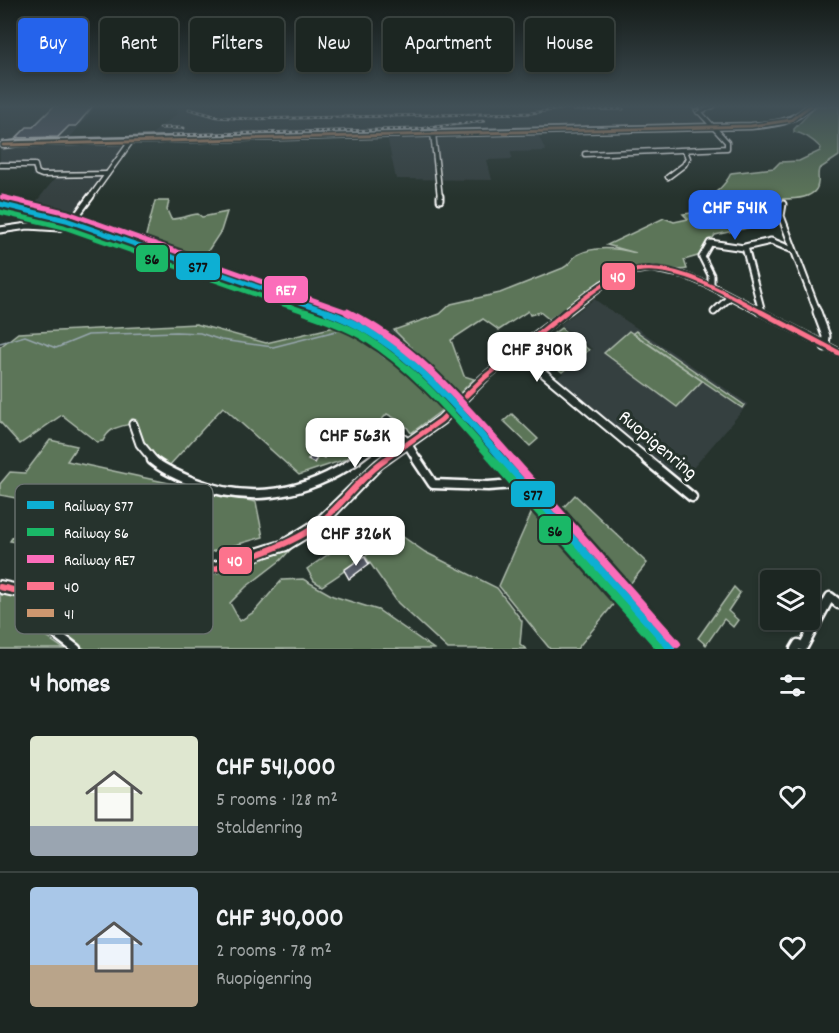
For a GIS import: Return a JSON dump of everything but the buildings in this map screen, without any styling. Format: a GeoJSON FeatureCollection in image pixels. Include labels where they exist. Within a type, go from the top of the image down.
{"type":"FeatureCollection","features":[{"type":"Feature","properties":{"kind":"main road"},"geometry":{"type":"LineString","coordinates":[[2,143],[318,136]]}},
{"type":"Feature","properties":{"kind":"street"},"geometry":{"type":"LineString","coordinates":[[433,136],[440,200]]}},
{"type":"Feature","properties":{"kind":"street"},"geometry":{"type":"LineString","coordinates":[[585,154],[717,150],[727,148],[727,142],[722,136]]}},
{"type":"Feature","properties":{"kind":"street"},"geometry":{"type":"LineString","coordinates":[[74,219],[132,140]]}},
{"type":"Feature","properties":{"kind":"street"},"geometry":{"type":"LineString","coordinates":[[668,177],[687,162],[685,152]]}},
{"type":"Feature","properties":{"kind":"street"},"geometry":{"type":"LineString","coordinates":[[0,165],[35,165],[37,173],[42,175],[107,174]]}},
{"type":"Feature","properties":{"kind":"street"},"geometry":{"type":"LineString","coordinates":[[783,204],[780,212],[826,336],[825,346]]}},
{"type":"Feature","properties":{"kind":"street"},"geometry":{"type":"LineString","coordinates":[[0,230],[28,226],[59,228],[65,225]]}},
{"type":"Feature","properties":{"kind":"street"},"geometry":{"type":"LineString","coordinates":[[711,286],[711,275],[702,257],[710,243],[744,248],[747,245],[771,241],[793,250]]}},
{"type":"Feature","properties":{"kind":"street"},"geometry":{"type":"LineString","coordinates":[[744,248],[761,308],[759,312]]}},
{"type":"Feature","properties":{"kind":"street"},"geometry":{"type":"LineString","coordinates":[[213,569],[283,546],[319,524],[380,464],[450,413],[485,377],[603,284],[627,272],[663,270],[681,274],[711,286],[839,353]]}},
{"type":"Feature","properties":{"kind":"street"},"geometry":{"type":"LineString","coordinates":[[714,312],[730,297]]}},
{"type":"Feature","properties":{"kind":"street","name":"Ruopigenring"},"geometry":{"type":"LineString","coordinates":[[517,351],[692,497]]}},
{"type":"Feature","properties":{"kind":"street"},"geometry":{"type":"LineString","coordinates":[[133,424],[138,442],[144,452],[161,467],[197,484]]}},
{"type":"Feature","properties":{"kind":"street"},"geometry":{"type":"LineString","coordinates":[[213,488],[251,496],[275,495],[302,488],[331,476],[358,460],[390,432],[401,435],[424,474],[433,484],[488,486],[514,484]]}},
{"type":"Feature","properties":{"kind":"street"},"geometry":{"type":"LineString","coordinates":[[0,587],[15,590]]}},
{"type":"Feature","properties":{"kind":"street"},"geometry":{"type":"LineString","coordinates":[[795,649],[798,644],[803,648],[830,597],[839,604]]}},
{"type":"Feature","properties":{"kind":"street"},"geometry":{"type":"LineString","coordinates":[[56,634],[76,649]]}},
{"type":"Feature","properties":{"kind":"shaded area"},"geometry":{"type":"Polygon","coordinates":[[[0,136],[71,136],[67,141],[132,140],[75,219],[347,314],[386,332],[394,330],[428,365],[414,373],[371,335],[335,318],[37,214],[0,207],[0,201],[32,207],[57,176],[33,176],[32,166],[0,167],[0,136]]]}},
{"type":"Feature","properties":{"kind":"shaded area"},"geometry":{"type":"Polygon","coordinates":[[[387,136],[539,136],[546,151],[510,152],[513,159],[487,160],[492,180],[396,179],[387,136]]]}},
{"type":"Feature","properties":{"kind":"shaded area"},"geometry":{"type":"Polygon","coordinates":[[[594,299],[748,404],[681,482],[556,379],[592,349],[560,325],[594,299]]]}},
{"type":"Feature","properties":{"kind":"green space"},"geometry":{"type":"Polygon","coordinates":[[[806,136],[839,136],[839,156],[819,169],[817,188],[814,192],[804,197],[782,199],[774,222],[715,235],[701,255],[684,260],[687,269],[637,267],[613,274],[590,288],[550,320],[540,312],[530,315],[528,311],[499,330],[483,319],[451,340],[464,376],[474,379],[445,408],[411,433],[404,423],[387,414],[346,459],[299,475],[223,407],[167,468],[145,449],[135,423],[116,428],[109,432],[103,441],[97,442],[62,415],[20,444],[0,422],[0,347],[18,333],[196,324],[266,343],[339,326],[353,326],[371,335],[414,372],[428,364],[394,330],[440,314],[451,304],[500,293],[563,268],[577,255],[584,252],[606,248],[636,253],[607,245],[664,218],[674,222],[688,219],[683,214],[700,212],[696,202],[716,192],[731,173],[774,168],[780,162],[799,161],[820,151],[821,148],[806,136]]]}},
{"type":"Feature","properties":{"kind":"green space"},"geometry":{"type":"Polygon","coordinates":[[[155,201],[169,201],[167,210],[171,219],[198,214],[202,217],[227,212],[221,231],[200,263],[144,243],[155,201]]]}},
{"type":"Feature","properties":{"kind":"green space"},"geometry":{"type":"Polygon","coordinates":[[[561,328],[589,350],[562,372],[533,349],[561,328]]]}},
{"type":"Feature","properties":{"kind":"green space"},"geometry":{"type":"Polygon","coordinates":[[[629,331],[702,381],[677,407],[604,353],[629,331]]]}},
{"type":"Feature","properties":{"kind":"green space"},"geometry":{"type":"Polygon","coordinates":[[[636,331],[744,405],[742,408],[633,333],[636,331]]]}},
{"type":"Feature","properties":{"kind":"green space"},"geometry":{"type":"Polygon","coordinates":[[[512,414],[538,439],[530,446],[504,421],[512,414]]]}},
{"type":"Feature","properties":{"kind":"green space"},"geometry":{"type":"Polygon","coordinates":[[[50,440],[77,446],[67,461],[173,484],[15,484],[15,498],[0,495],[0,484],[10,472],[25,473],[50,440]]]}},
{"type":"Feature","properties":{"kind":"green space"},"geometry":{"type":"Polygon","coordinates":[[[213,493],[256,502],[263,537],[213,551],[213,493]]]}},
{"type":"Feature","properties":{"kind":"green space"},"geometry":{"type":"Polygon","coordinates":[[[575,495],[647,563],[577,649],[550,649],[499,586],[534,507],[560,511],[575,495]]]}},
{"type":"Feature","properties":{"kind":"green space"},"geometry":{"type":"Polygon","coordinates":[[[368,527],[370,537],[368,546],[356,562],[322,586],[314,581],[307,569],[368,527]]]}},
{"type":"Feature","properties":{"kind":"green space"},"geometry":{"type":"Polygon","coordinates":[[[399,534],[425,552],[497,588],[522,621],[520,644],[526,649],[448,649],[398,603],[365,556],[399,534]]]}},
{"type":"Feature","properties":{"kind":"green space"},"geometry":{"type":"Polygon","coordinates":[[[291,549],[230,603],[240,621],[254,612],[282,580],[303,579],[333,596],[378,610],[434,649],[85,649],[63,634],[213,634],[213,574],[291,549]]]}},
{"type":"Feature","properties":{"kind":"green space"},"geometry":{"type":"Polygon","coordinates":[[[734,587],[740,593],[728,611],[738,620],[733,627],[724,619],[706,645],[698,638],[734,587]]]}},
{"type":"Feature","properties":{"kind":"green space"},"geometry":{"type":"Polygon","coordinates":[[[0,593],[15,596],[15,634],[42,634],[64,649],[0,649],[0,593]]]}},
{"type":"Feature","properties":{"kind":"waterway"},"geometry":{"type":"LineString","coordinates":[[0,343],[25,336],[56,348],[88,335],[176,332],[200,333],[221,340],[273,347],[340,330],[355,333],[385,358]]}},
{"type":"Feature","properties":{"kind":"rail line","name":"RE7"},"geometry":{"type":"LineString","coordinates":[[2,197],[68,213],[339,308],[370,323],[398,342],[449,388],[677,644]]}},
{"type":"Feature","properties":{"kind":"rail line","name":"S77"},"geometry":{"type":"LineString","coordinates":[[0,204],[66,220],[336,315],[367,330],[394,348],[443,393],[671,649]]}},
{"type":"Feature","properties":{"kind":"rail line","name":"S6"},"geometry":{"type":"LineString","coordinates":[[0,212],[64,227],[333,322],[363,336],[389,354],[438,398],[661,649]]}},
{"type":"Feature","properties":{"kind":"transit line","name":"41"},"geometry":{"type":"LineString","coordinates":[[3,145],[346,136]]}},
{"type":"Feature","properties":{"kind":"transit line","name":"40"},"geometry":{"type":"LineString","coordinates":[[213,568],[283,546],[319,524],[379,464],[441,420],[485,377],[535,336],[603,284],[627,272],[651,269],[684,275],[711,286],[839,353]]}},
{"type":"Feature","properties":{"kind":"transit line","name":"40"},"geometry":{"type":"LineString","coordinates":[[0,587],[15,590]]}}]}
